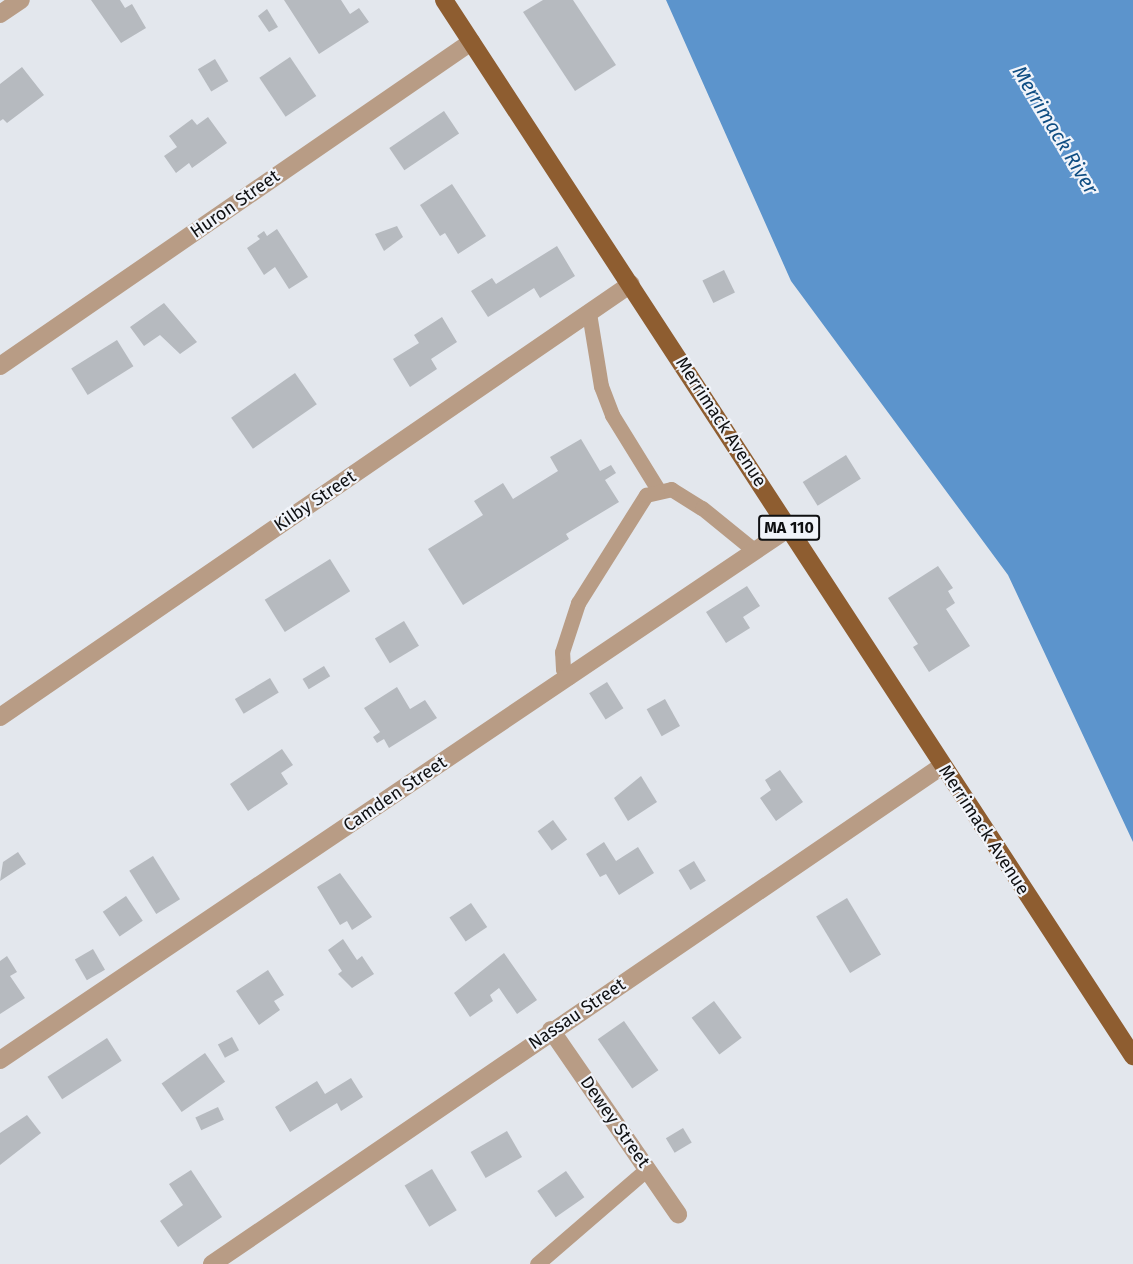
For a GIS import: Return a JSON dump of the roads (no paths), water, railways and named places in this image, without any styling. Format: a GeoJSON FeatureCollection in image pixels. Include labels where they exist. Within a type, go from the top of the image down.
{"type":"FeatureCollection","features":[{"type":"Feature","properties":{"kind":"main road","name":"Merrimack Avenue"},"geometry":{"type":"LineString","coordinates":[[444,0],[1133,1056]]}},
{"type":"Feature","properties":{"kind":"street"},"geometry":{"type":"LineString","coordinates":[[0,15],[21,0]]}},
{"type":"Feature","properties":{"kind":"street","name":"Huron Street"},"geometry":{"type":"LineString","coordinates":[[0,366],[471,42]]}},
{"type":"Feature","properties":{"kind":"street","name":"Kilby Street"},"geometry":{"type":"LineString","coordinates":[[0,717],[631,284]]}},
{"type":"Feature","properties":{"kind":"street","name":"Camden Street"},"geometry":{"type":"LineString","coordinates":[[0,1060],[789,528]]}},
{"type":"Feature","properties":{"kind":"street","name":"Nassau Street"},"geometry":{"type":"LineString","coordinates":[[212,1264],[551,1030],[783,878],[942,765]]}},
{"type":"Feature","properties":{"kind":"street","name":"Dewey Street"},"geometry":{"type":"LineString","coordinates":[[551,1030],[678,1214]]}},
{"type":"Feature","properties":{"kind":"lane"},"geometry":{"type":"LineString","coordinates":[[588,313],[602,386],[612,415],[659,491]]}},
{"type":"Feature","properties":{"kind":"lane"},"geometry":{"type":"LineString","coordinates":[[569,677],[562,652],[578,603],[646,495],[670,489],[702,508],[755,551]]}},
{"type":"Feature","properties":{"kind":"lane"},"geometry":{"type":"LineString","coordinates":[[537,1264],[647,1169]]}},
{"type":"Feature","properties":{"kind":"water","name":"Merrimack River"},"geometry":{"type":"Polygon","coordinates":[[[666,0],[1133,0],[1133,842],[1008,575],[791,281],[666,0]]]}}]}
